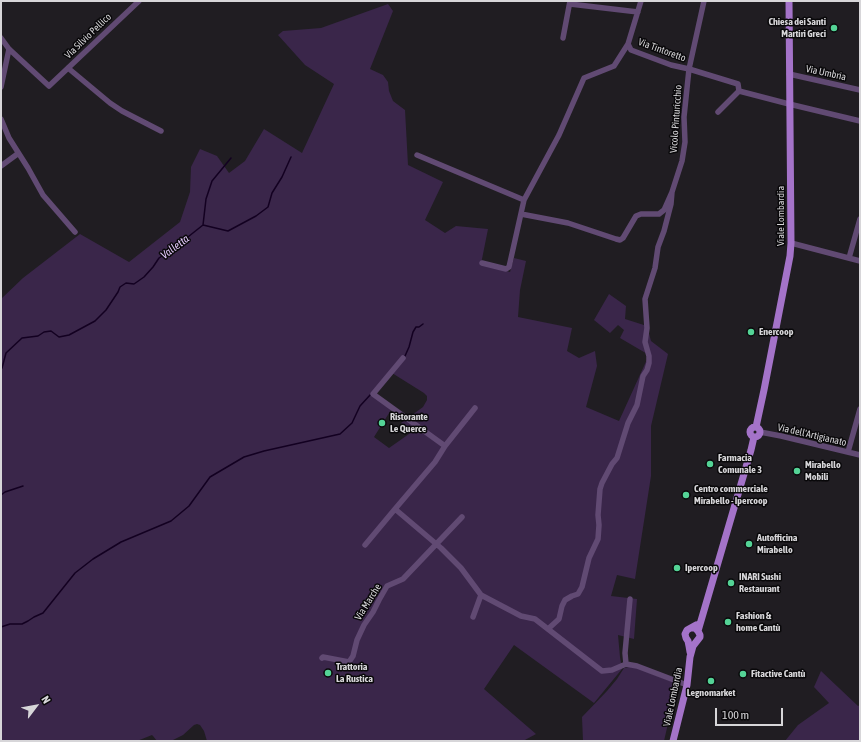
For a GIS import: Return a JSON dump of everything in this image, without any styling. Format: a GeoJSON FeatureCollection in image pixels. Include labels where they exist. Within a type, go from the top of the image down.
{"type":"FeatureCollection","features":[{"type":"Feature","properties":{"kind":"main road","name":"Viale Lombardia"},"geometry":{"type":"LineString","coordinates":[[695,629],[702,618],[751,450],[754,437],[750,433],[750,430],[752,428],[758,429],[792,243],[789,1]]}},
{"type":"Feature","properties":{"kind":"main road"},"geometry":{"type":"LineString","coordinates":[[695,629],[700,633],[700,637],[692,642],[686,638],[685,634],[687,630],[695,629]]}},
{"type":"Feature","properties":{"kind":"main road","name":"Viale Lombardia"},"geometry":{"type":"LineString","coordinates":[[673,741],[687,685],[692,642]]}},
{"type":"Feature","properties":{"kind":"street","name":"Via Silvio Pellico"},"geometry":{"type":"LineString","coordinates":[[9,49],[50,86],[139,1]]}},
{"type":"Feature","properties":{"kind":"street","name":"Via Tintoretto"},"geometry":{"type":"LineString","coordinates":[[641,1],[628,44],[632,50],[671,65],[738,84],[740,91]]}},
{"type":"Feature","properties":{"kind":"street","name":"Vicolo Pinturicchio"},"geometry":{"type":"LineString","coordinates":[[672,192],[682,161],[684,118],[689,69],[704,1]]}},
{"type":"Feature","properties":{"kind":"street"},"geometry":{"type":"LineString","coordinates":[[563,38],[570,2],[638,12]]}},
{"type":"Feature","properties":{"kind":"street"},"geometry":{"type":"LineString","coordinates":[[1,38],[9,49],[1,87]]}},
{"type":"Feature","properties":{"kind":"street"},"geometry":{"type":"LineString","coordinates":[[482,263],[506,268],[509,267],[524,200],[559,135],[584,78],[614,66],[628,44]]}},
{"type":"Feature","properties":{"kind":"street","name":"Via Silvio Pellico"},"geometry":{"type":"LineString","coordinates":[[68,68],[110,103],[122,111],[161,130]]}},
{"type":"Feature","properties":{"kind":"street","name":"Via Umbria"},"geometry":{"type":"LineString","coordinates":[[789,74],[860,90]]}},
{"type":"Feature","properties":{"kind":"street"},"geometry":{"type":"LineString","coordinates":[[718,112],[740,91],[860,121]]}},
{"type":"Feature","properties":{"kind":"street"},"geometry":{"type":"LineString","coordinates":[[1,119],[9,138],[43,195],[76,232]]}},
{"type":"Feature","properties":{"kind":"street"},"geometry":{"type":"LineString","coordinates":[[1,166],[18,153]]}},
{"type":"Feature","properties":{"kind":"street"},"geometry":{"type":"LineString","coordinates":[[417,155],[524,200]]}},
{"type":"Feature","properties":{"kind":"street"},"geometry":{"type":"LineString","coordinates":[[521,214],[568,224],[620,240],[623,238],[636,216],[641,214],[659,214],[664,210],[672,192]]}},
{"type":"Feature","properties":{"kind":"street"},"geometry":{"type":"LineString","coordinates":[[548,629],[559,619],[565,600],[578,594],[582,587],[589,558],[598,539],[600,489],[609,470],[617,458],[628,423],[637,405],[643,376],[649,363],[649,356],[645,342],[647,328],[645,298],[655,268],[658,247],[671,204],[672,192]]}},
{"type":"Feature","properties":{"kind":"street"},"geometry":{"type":"LineString","coordinates":[[849,258],[860,219]]}},
{"type":"Feature","properties":{"kind":"street"},"geometry":{"type":"LineString","coordinates":[[792,243],[860,261]]}},
{"type":"Feature","properties":{"kind":"street"},"geometry":{"type":"LineString","coordinates":[[403,358],[373,394],[446,446]]}},
{"type":"Feature","properties":{"kind":"street"},"geometry":{"type":"LineString","coordinates":[[365,545],[435,462],[475,408]]}},
{"type":"Feature","properties":{"kind":"street"},"geometry":{"type":"LineString","coordinates":[[848,452],[860,409]]}},
{"type":"Feature","properties":{"kind":"street","name":"Via dell'Artigianato"},"geometry":{"type":"LineString","coordinates":[[758,429],[860,455]]}},
{"type":"Feature","properties":{"kind":"street"},"geometry":{"type":"LineString","coordinates":[[395,509],[441,548],[461,568],[481,595],[521,616],[535,619],[602,671],[612,670],[626,664],[637,666],[687,685]]}},
{"type":"Feature","properties":{"kind":"street","name":"Via Marche"},"geometry":{"type":"LineString","coordinates":[[322,658],[348,662],[353,656],[357,640],[364,625],[388,586],[403,579],[462,517]]}},
{"type":"Feature","properties":{"kind":"street"},"geometry":{"type":"LineString","coordinates":[[473,617],[481,595]]}},
{"type":"Feature","properties":{"kind":"street"},"geometry":{"type":"LineString","coordinates":[[626,664],[625,653],[630,599]]}},
{"type":"Feature","properties":{"kind":"shaded area"},"geometry":{"type":"Polygon","coordinates":[[[388,4],[393,11],[370,69],[383,75],[388,82],[389,91],[393,101],[405,110],[408,165],[443,182],[425,220],[445,233],[456,226],[488,229],[481,264],[510,272],[514,258],[526,261],[520,290],[518,317],[572,328],[567,351],[579,358],[595,351],[597,366],[586,407],[619,421],[649,355],[620,338],[624,330],[618,325],[610,333],[594,320],[609,294],[626,306],[625,319],[647,326],[651,341],[668,354],[651,426],[651,476],[635,579],[617,575],[611,596],[637,599],[634,639],[618,635],[622,669],[594,703],[514,645],[484,689],[536,734],[523,741],[207,741],[204,731],[200,725],[197,724],[183,735],[171,741],[157,741],[152,735],[137,741],[1,741],[1,299],[23,278],[80,234],[129,262],[180,222],[190,192],[191,167],[200,149],[217,156],[229,173],[245,161],[264,129],[302,153],[334,84],[305,65],[278,35],[283,31],[321,28],[388,4]],[[392,373],[375,393],[391,410],[374,437],[389,448],[409,434],[401,423],[423,407],[427,400],[427,396],[392,373]]]}},
{"type":"Feature","properties":{"kind":"shaded area"},"geometry":{"type":"Polygon","coordinates":[[[635,667],[677,684],[664,741],[583,741],[582,717],[607,691],[624,668],[635,667]]]}},
{"type":"Feature","properties":{"kind":"shaded area"},"geometry":{"type":"Polygon","coordinates":[[[821,671],[858,706],[860,705],[860,741],[785,741],[798,725],[829,703],[814,687],[821,671]]]}},
{"type":"Feature","properties":{"kind":"waterway"},"geometry":{"type":"LineString","coordinates":[[203,225],[228,231],[256,216],[268,207],[272,193],[282,177],[291,157]]}},
{"type":"Feature","properties":{"kind":"waterway","name":"Valletta"},"geometry":{"type":"LineString","coordinates":[[1,368],[6,353],[22,338],[38,336],[44,332],[51,331],[59,337],[69,335],[95,321],[106,310],[120,287],[126,283],[134,284],[144,277],[159,258],[203,225],[206,199],[212,181],[231,158]]}},
{"type":"Feature","properties":{"kind":"waterway"},"geometry":{"type":"LineString","coordinates":[[403,357],[405,356],[409,347],[416,327],[423,324]]}},
{"type":"Feature","properties":{"kind":"waterway"},"geometry":{"type":"LineString","coordinates":[[1,627],[10,624],[22,624],[43,613],[75,573],[93,559],[121,542],[171,521],[189,506],[210,477],[244,457],[340,434],[352,423],[360,406],[371,394]]}},
{"type":"Feature","properties":{"kind":"waterway"},"geometry":{"type":"LineString","coordinates":[[1,495],[5,492],[23,486]]}},
{"type":"Feature","properties":{"kind":"place","name":"Chiesa dei Santi Martiri Greci"},"geometry":{"type":"Point","coordinates":[834,28]}},
{"type":"Feature","properties":{"kind":"place","name":"Enercoop"},"geometry":{"type":"Point","coordinates":[751,332]}},
{"type":"Feature","properties":{"kind":"place","name":"Ristorante Le Querce"},"geometry":{"type":"Point","coordinates":[382,423]}},
{"type":"Feature","properties":{"kind":"place","name":"Farmacia Comunale 3"},"geometry":{"type":"Point","coordinates":[710,464]}},
{"type":"Feature","properties":{"kind":"place","name":"Mirabello Mobili"},"geometry":{"type":"Point","coordinates":[797,471]}},
{"type":"Feature","properties":{"kind":"place","name":"Centro commerciale Mirabello - Ipercoop"},"geometry":{"type":"Point","coordinates":[686,495]}},
{"type":"Feature","properties":{"kind":"place","name":"Autofficina Mirabello"},"geometry":{"type":"Point","coordinates":[749,544]}},
{"type":"Feature","properties":{"kind":"place","name":"Ipercoop"},"geometry":{"type":"Point","coordinates":[677,568]}},
{"type":"Feature","properties":{"kind":"place","name":"INARI Sushi Restaurant"},"geometry":{"type":"Point","coordinates":[731,583]}},
{"type":"Feature","properties":{"kind":"place","name":"Fashion & home Cantù"},"geometry":{"type":"Point","coordinates":[728,622]}},
{"type":"Feature","properties":{"kind":"place","name":"Trattoria La Rustica"},"geometry":{"type":"Point","coordinates":[328,673]}},
{"type":"Feature","properties":{"kind":"place","name":"Fitactive Cantù"},"geometry":{"type":"Point","coordinates":[743,674]}},
{"type":"Feature","properties":{"kind":"place","name":"Legnomarket"},"geometry":{"type":"Point","coordinates":[711,681]}}]}
